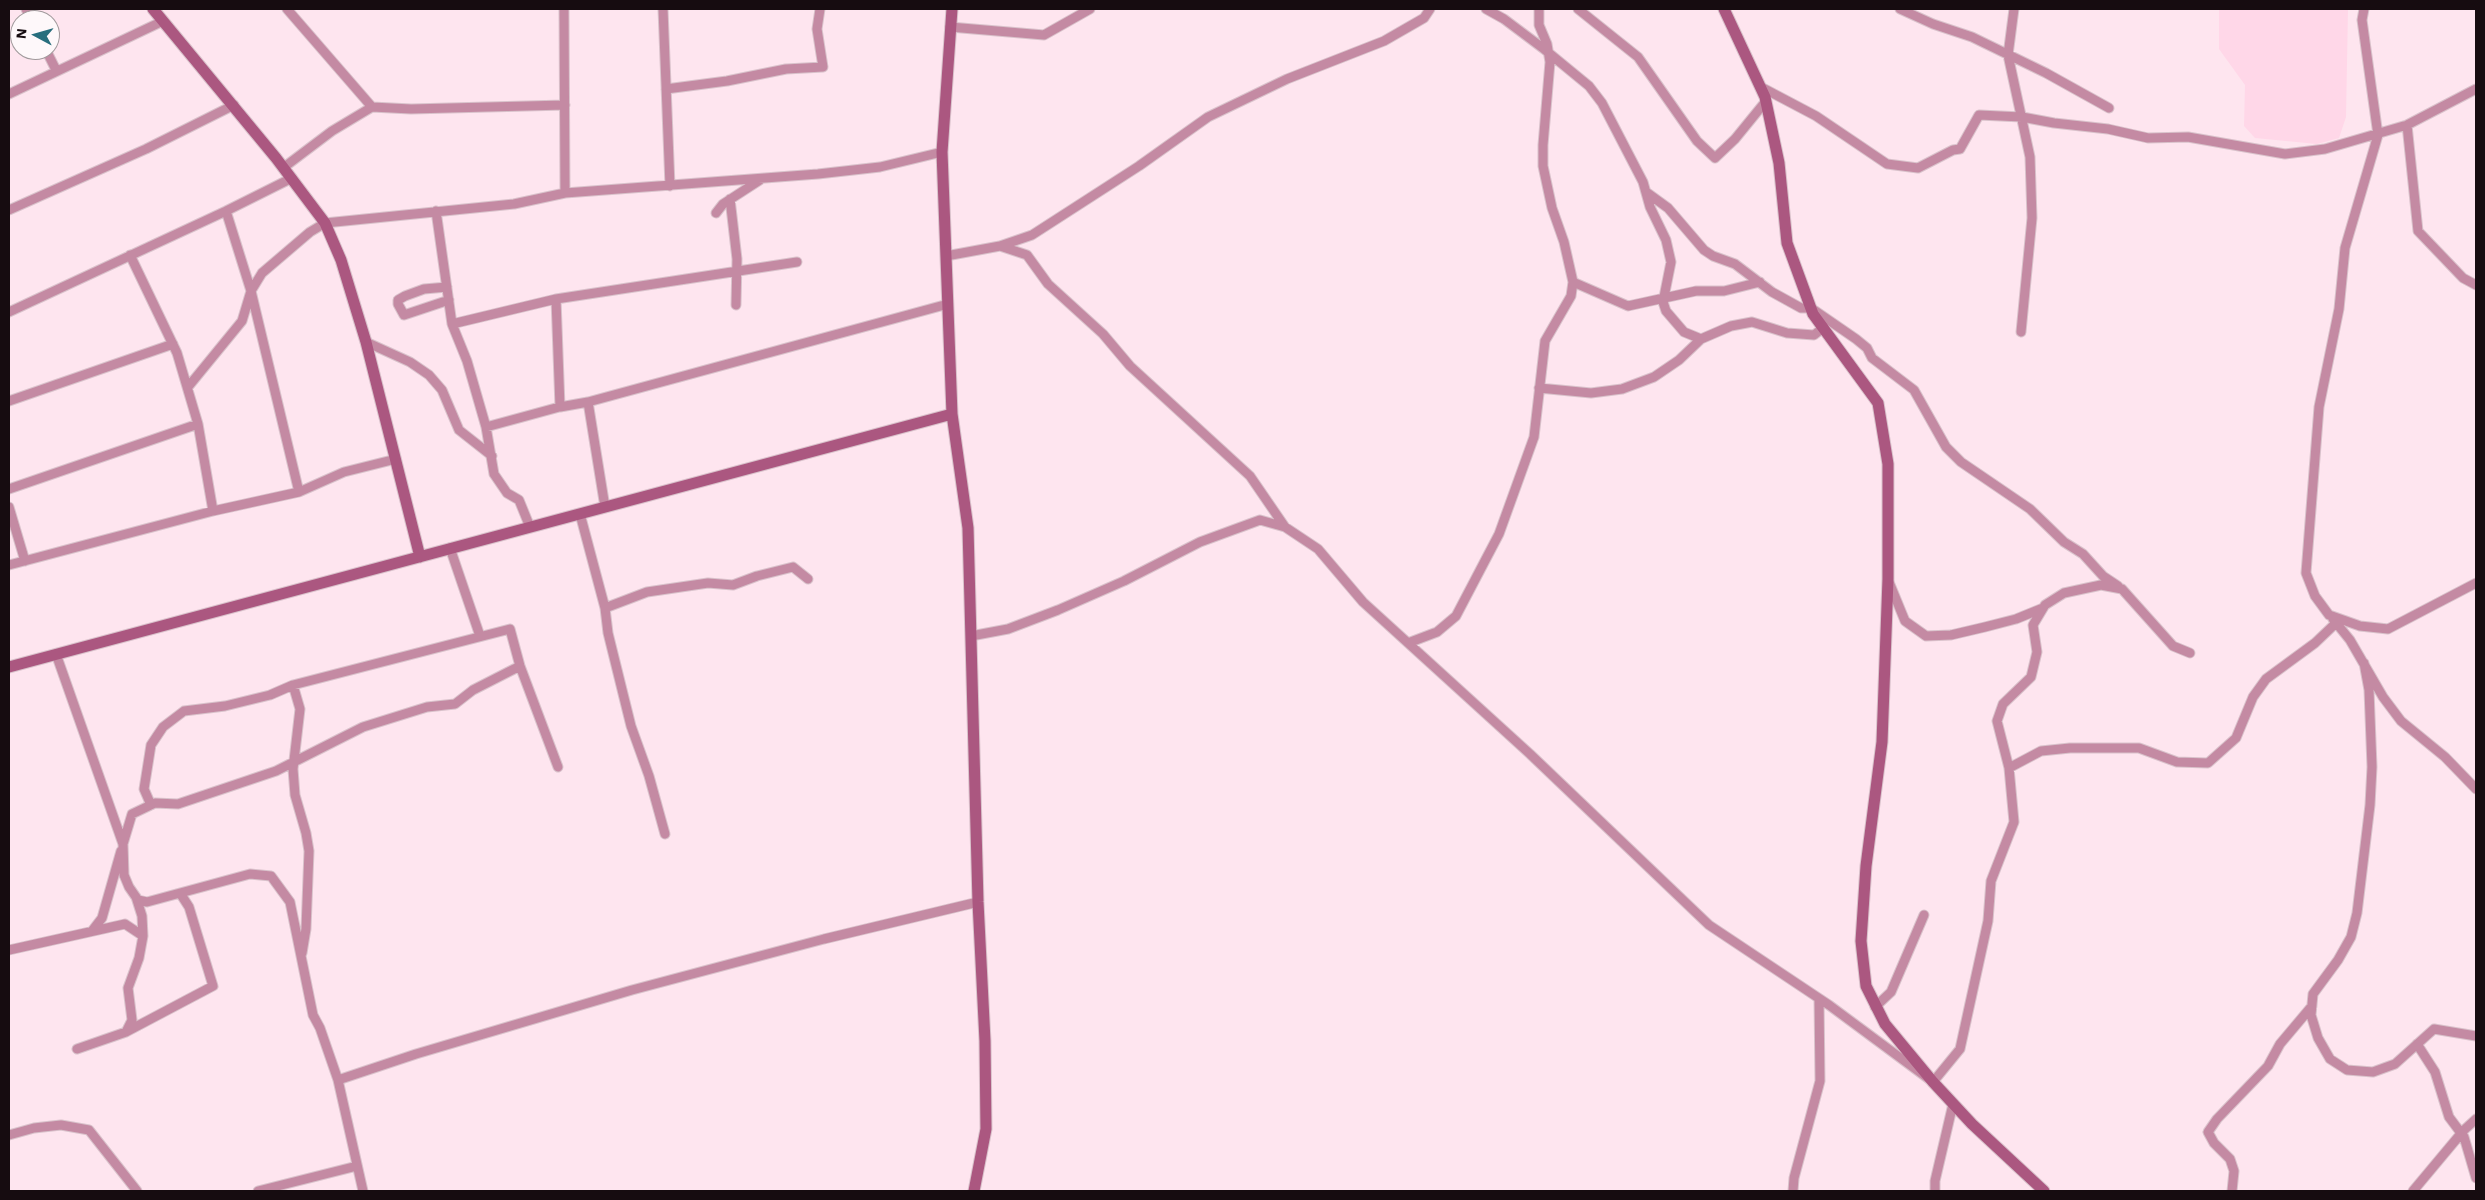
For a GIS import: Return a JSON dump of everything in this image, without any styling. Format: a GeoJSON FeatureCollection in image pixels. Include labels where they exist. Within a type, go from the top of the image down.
{"type":"FeatureCollection","features":[{"type":"Feature","properties":{"kind":"street"},"geometry":{"type":"LineString","coordinates":[[153,9],[234,105],[325,223],[341,260],[366,342],[420,556]]}},
{"type":"Feature","properties":{"kind":"street"},"geometry":{"type":"LineString","coordinates":[[287,9],[372,107]]}},
{"type":"Feature","properties":{"kind":"street"},"geometry":{"type":"LineString","coordinates":[[564,9],[566,193]]}},
{"type":"Feature","properties":{"kind":"street"},"geometry":{"type":"LineString","coordinates":[[663,9],[670,186]]}},
{"type":"Feature","properties":{"kind":"street"},"geometry":{"type":"LineString","coordinates":[[666,89],[727,81],[786,69],[822,67],[817,28],[820,9]]}},
{"type":"Feature","properties":{"kind":"street"},"geometry":{"type":"LineString","coordinates":[[952,9],[942,152],[952,414],[968,528],[978,902],[985,1041],[986,1129],[974,1191]]}},
{"type":"Feature","properties":{"kind":"street"},"geometry":{"type":"LineString","coordinates":[[950,27],[1044,35],[1090,9]]}},
{"type":"Feature","properties":{"kind":"street"},"geometry":{"type":"LineString","coordinates":[[946,256],[1000,246],[1032,235],[1139,166],[1208,117],[1287,79],[1384,41],[1424,18],[1430,9]]}},
{"type":"Feature","properties":{"kind":"street"},"geometry":{"type":"LineString","coordinates":[[1486,9],[1504,18],[1589,86],[1602,103],[1643,182],[1666,240],[1671,262],[1664,298],[1666,311],[1684,332],[1701,339]]}},
{"type":"Feature","properties":{"kind":"street"},"geometry":{"type":"LineString","coordinates":[[1408,643],[1437,632],[1456,616],[1499,534],[1534,437],[1545,341],[1571,296],[1573,282],[1564,242],[1552,208],[1543,166],[1542,144],[1550,62],[1539,25],[1539,9]]}},
{"type":"Feature","properties":{"kind":"street"},"geometry":{"type":"LineString","coordinates":[[1578,9],[1638,57],[1697,141],[1714,158],[1735,139],[1766,101]]}},
{"type":"Feature","properties":{"kind":"street"},"geometry":{"type":"LineString","coordinates":[[1724,9],[1766,101],[1778,163],[1787,243],[1811,308],[1823,328],[1878,403],[1888,464],[1888,579],[1882,742],[1866,866],[1862,941],[1866,986],[1885,1024],[1932,1082],[2044,1191]]}},
{"type":"Feature","properties":{"kind":"street"},"geometry":{"type":"LineString","coordinates":[[1900,9],[1933,24],[1972,37],[2046,73],[2109,108]]}},
{"type":"Feature","properties":{"kind":"street"},"geometry":{"type":"LineString","coordinates":[[2014,9],[2008,55],[2030,157],[2032,218],[2021,332]]}},
{"type":"Feature","properties":{"kind":"street"},"geometry":{"type":"LineString","coordinates":[[2364,9],[2362,20],[2378,135],[2345,248],[2339,309],[2319,407],[2306,573],[2315,596],[2350,640],[2383,697],[2401,721],[2445,757],[2476,789]]}},
{"type":"Feature","properties":{"kind":"street"},"geometry":{"type":"LineString","coordinates":[[9,94],[56,70],[163,21]]}},
{"type":"Feature","properties":{"kind":"street"},"geometry":{"type":"LineString","coordinates":[[51,60],[56,70]]}},
{"type":"Feature","properties":{"kind":"street"},"geometry":{"type":"LineString","coordinates":[[1761,87],[1816,116],[1887,164],[1918,168],[1953,150],[1960,149],[1979,115],[2022,117],[2054,124],[2108,129],[2148,138],[2188,137],[2285,154],[2325,150],[2407,126],[2476,89]]}},
{"type":"Feature","properties":{"kind":"street"},"geometry":{"type":"LineString","coordinates":[[9,210],[146,149],[234,105]]}},
{"type":"Feature","properties":{"kind":"street"},"geometry":{"type":"LineString","coordinates":[[284,168],[332,131],[372,107],[411,109],[564,105]]}},
{"type":"Feature","properties":{"kind":"street"},"geometry":{"type":"LineString","coordinates":[[2407,126],[2418,232],[2463,278],[2476,284]]}},
{"type":"Feature","properties":{"kind":"street"},"geometry":{"type":"LineString","coordinates":[[188,387],[242,321],[251,291],[262,274],[310,232],[325,223],[514,204],[566,193],[670,186],[880,167],[942,152]]}},
{"type":"Feature","properties":{"kind":"street"},"geometry":{"type":"LineString","coordinates":[[9,312],[226,211],[292,178]]}},
{"type":"Feature","properties":{"kind":"street"},"geometry":{"type":"LineString","coordinates":[[716,213],[730,200],[762,178]]}},
{"type":"Feature","properties":{"kind":"street"},"geometry":{"type":"LineString","coordinates":[[1646,192],[1668,208],[1704,250],[1735,264],[1772,292],[1801,308],[1811,308],[1867,348],[1872,358],[1914,390],[1946,447],[1961,462],[2030,509],[2064,542],[2083,554],[2103,576],[2122,589],[2173,646],[2190,653]]}},
{"type":"Feature","properties":{"kind":"street"},"geometry":{"type":"LineString","coordinates":[[730,200],[734,218],[737,270],[736,305]]}},
{"type":"Feature","properties":{"kind":"street"},"geometry":{"type":"LineString","coordinates":[[226,211],[251,291],[299,492]]}},
{"type":"Feature","properties":{"kind":"street"},"geometry":{"type":"LineString","coordinates":[[436,211],[452,324],[467,362],[486,427],[494,474],[507,493],[518,500],[530,527]]}},
{"type":"Feature","properties":{"kind":"street"},"geometry":{"type":"LineString","coordinates":[[1000,246],[1027,255],[1048,284],[1103,334],[1130,366],[1250,476],[1284,527]]}},
{"type":"Feature","properties":{"kind":"street"},"geometry":{"type":"LineString","coordinates":[[130,255],[173,344],[188,387],[198,424],[213,511]]}},
{"type":"Feature","properties":{"kind":"street"},"geometry":{"type":"LineString","coordinates":[[452,324],[556,299],[797,262]]}},
{"type":"Feature","properties":{"kind":"street"},"geometry":{"type":"LineString","coordinates":[[1573,282],[1628,306],[1696,291],[1724,291],[1760,282]]}},
{"type":"Feature","properties":{"kind":"street"},"geometry":{"type":"LineString","coordinates":[[447,287],[424,289],[398,300],[398,304],[404,315],[449,300]]}},
{"type":"Feature","properties":{"kind":"street"},"geometry":{"type":"LineString","coordinates":[[556,299],[560,406],[563,406]]}},
{"type":"Feature","properties":{"kind":"street"},"geometry":{"type":"LineString","coordinates":[[486,427],[563,406],[588,402],[948,304]]}},
{"type":"Feature","properties":{"kind":"street"},"geometry":{"type":"LineString","coordinates":[[1539,388],[1591,393],[1622,389],[1654,377],[1679,360],[1701,339],[1731,326],[1752,322],[1787,333],[1814,335],[1823,328]]}},
{"type":"Feature","properties":{"kind":"street"},"geometry":{"type":"LineString","coordinates":[[366,342],[410,362],[429,374],[442,390],[459,430],[492,456]]}},
{"type":"Feature","properties":{"kind":"street"},"geometry":{"type":"LineString","coordinates":[[9,400],[173,344]]}},
{"type":"Feature","properties":{"kind":"street"},"geometry":{"type":"LineString","coordinates":[[588,402],[604,507]]}},
{"type":"Feature","properties":{"kind":"street"},"geometry":{"type":"LineString","coordinates":[[9,667],[952,414]]}},
{"type":"Feature","properties":{"kind":"street"},"geometry":{"type":"LineString","coordinates":[[9,489],[198,424]]}},
{"type":"Feature","properties":{"kind":"street"},"geometry":{"type":"LineString","coordinates":[[9,565],[213,511],[299,492],[344,472],[396,459]]}},
{"type":"Feature","properties":{"kind":"street"},"geometry":{"type":"LineString","coordinates":[[9,507],[24,561]]}},
{"type":"Feature","properties":{"kind":"street"},"geometry":{"type":"LineString","coordinates":[[580,514],[605,608],[608,633],[629,718],[649,776],[665,834]]}},
{"type":"Feature","properties":{"kind":"street"},"geometry":{"type":"LineString","coordinates":[[971,636],[1008,629],[1058,610],[1124,581],[1200,542],[1260,520],[1284,527],[1318,549],[1363,602],[1530,754],[1709,925],[1819,999],[1932,1082]]}},
{"type":"Feature","properties":{"kind":"street"},"geometry":{"type":"LineString","coordinates":[[450,548],[480,636]]}},
{"type":"Feature","properties":{"kind":"street"},"geometry":{"type":"LineString","coordinates":[[605,608],[647,592],[708,583],[733,585],[757,576],[793,567],[808,579]]}},
{"type":"Feature","properties":{"kind":"street"},"geometry":{"type":"LineString","coordinates":[[1888,579],[1905,620],[1926,636],[1951,635],[2016,620],[2044,608],[2064,593],[2101,585],[2122,589]]}},
{"type":"Feature","properties":{"kind":"street"},"geometry":{"type":"LineString","coordinates":[[2329,615],[2360,626],[2388,629],[2476,581]]}},
{"type":"Feature","properties":{"kind":"street"},"geometry":{"type":"LineString","coordinates":[[1932,1082],[1960,1049],[1968,1017],[1988,921],[1991,881],[2014,822],[2009,768],[1997,721],[2003,704],[2032,677],[2036,652],[2033,625],[2044,608]]}},
{"type":"Feature","properties":{"kind":"street"},"geometry":{"type":"LineString","coordinates":[[2009,768],[2041,751],[2070,748],[2140,748],[2177,762],[2208,763],[2236,738],[2253,698],[2266,679],[2315,643],[2336,623]]}},
{"type":"Feature","properties":{"kind":"street"},"geometry":{"type":"LineString","coordinates":[[151,805],[144,788],[151,745],[164,727],[184,711],[225,706],[270,695],[293,685],[510,629],[520,666],[558,767]]}},
{"type":"Feature","properties":{"kind":"street"},"geometry":{"type":"LineString","coordinates":[[56,654],[123,844],[124,875],[136,897],[142,916],[143,936],[139,958],[128,988],[132,1020],[126,1032]]}},
{"type":"Feature","properties":{"kind":"street"},"geometry":{"type":"LineString","coordinates":[[2364,662],[2369,690],[2372,767],[2370,805],[2357,913],[2351,937],[2338,960],[2313,994],[2311,1015],[2318,1038],[2330,1059],[2348,1070],[2372,1072],[2395,1064],[2434,1029],[2476,1036]]}},
{"type":"Feature","properties":{"kind":"street"},"geometry":{"type":"LineString","coordinates":[[92,931],[102,918],[132,814],[151,805],[178,804],[276,771],[363,727],[427,707],[455,704],[473,690],[520,666]]}},
{"type":"Feature","properties":{"kind":"street"},"geometry":{"type":"LineString","coordinates":[[293,685],[300,709],[294,761],[295,795],[306,833],[309,852],[306,929],[301,960]]}},
{"type":"Feature","properties":{"kind":"street"},"geometry":{"type":"LineString","coordinates":[[136,897],[138,900],[147,902],[250,874],[271,876],[290,902],[313,1015],[320,1028],[338,1080],[363,1191]]}},
{"type":"Feature","properties":{"kind":"street"},"geometry":{"type":"LineString","coordinates":[[77,1049],[126,1032],[214,986],[189,907],[180,893]]}},
{"type":"Feature","properties":{"kind":"street"},"geometry":{"type":"LineString","coordinates":[[338,1080],[416,1054],[632,990],[824,939],[978,902]]}},
{"type":"Feature","properties":{"kind":"street"},"geometry":{"type":"LineString","coordinates":[[1875,1007],[1891,992],[1924,915]]}},
{"type":"Feature","properties":{"kind":"street"},"geometry":{"type":"LineString","coordinates":[[9,950],[124,924],[143,936]]}},
{"type":"Feature","properties":{"kind":"street"},"geometry":{"type":"LineString","coordinates":[[1793,1191],[1794,1178],[1820,1081],[1819,999]]}},
{"type":"Feature","properties":{"kind":"street"},"geometry":{"type":"LineString","coordinates":[[2232,1191],[2234,1172],[2230,1159],[2214,1143],[2208,1132],[2217,1119],[2268,1066],[2280,1044],[2312,1006]]}},
{"type":"Feature","properties":{"kind":"street"},"geometry":{"type":"LineString","coordinates":[[2418,1044],[2435,1072],[2449,1117],[2462,1133],[2476,1178]]}},
{"type":"Feature","properties":{"kind":"street"},"geometry":{"type":"LineString","coordinates":[[1935,1191],[1935,1181],[1953,1104]]}},
{"type":"Feature","properties":{"kind":"street"},"geometry":{"type":"LineString","coordinates":[[2413,1191],[2476,1119]]}},
{"type":"Feature","properties":{"kind":"street"},"geometry":{"type":"LineString","coordinates":[[9,1135],[34,1128],[61,1125],[89,1130],[137,1191]]}},
{"type":"Feature","properties":{"kind":"street"},"geometry":{"type":"LineString","coordinates":[[258,1191],[358,1166]]}},
{"type":"Feature","properties":{"kind":"shaded area"},"geometry":{"type":"Polygon","coordinates":[[[2219,9],[2348,9],[2346,117],[2339,138],[2317,144],[2255,138],[2244,126],[2245,85],[2219,49],[2219,9]]]}}]}
